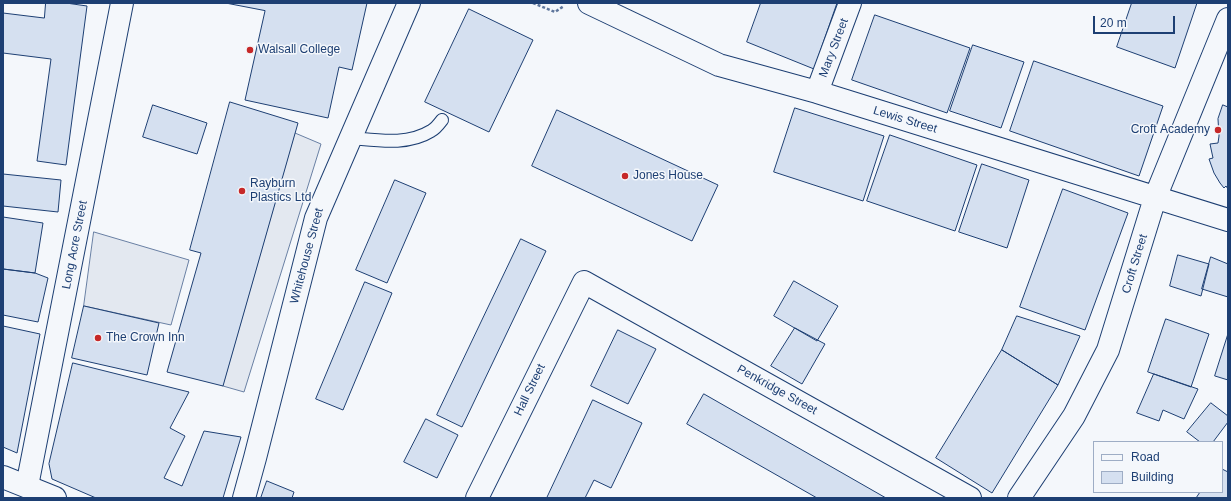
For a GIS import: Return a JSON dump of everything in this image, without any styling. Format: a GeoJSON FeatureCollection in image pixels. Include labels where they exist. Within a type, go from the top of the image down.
{"type":"FeatureCollection","features":[{"type":"Feature","properties":{"kind":"street","name":"Long Acre Street"},"geometry":{"type":"LineString","coordinates":[[27,486],[122,3]]}},
{"type":"Feature","properties":{"kind":"street","name":"Whitehouse Street"},"geometry":{"type":"LineString","coordinates":[[244,498],[256,458],[316,218],[409,3]]}},
{"type":"Feature","properties":{"kind":"street","name":"Lewis Street"},"geometry":{"type":"LineString","coordinates":[[589,3],[720,65],[817,92],[1228,220]]}},
{"type":"Feature","properties":{"kind":"street","name":"Mary Street"},"geometry":{"type":"LineString","coordinates":[[817,92],[850,3]]}},
{"type":"Feature","properties":{"kind":"street","name":"Croft Street"},"geometry":{"type":"LineString","coordinates":[[1019,498],[1074,416],[1108,350],[1155,198],[1228,19]]}},
{"type":"Feature","properties":{"kind":"street","name":"Hall Street"},"geometry":{"type":"LineString","coordinates":[[477,498],[584,282]]}},
{"type":"Feature","properties":{"kind":"street","name":"Penkridge Street"},"geometry":{"type":"LineString","coordinates":[[584,282],[970,498]]}},
{"type":"Feature","properties":{"kind":"street"},"geometry":{"type":"LineString","coordinates":[[3,477],[55,498]]}},
{"type":"Feature","properties":{"kind":"lane"},"geometry":{"type":"LineString","coordinates":[[350,138],[387,141],[414,139],[432,131],[442,120]]}},
{"type":"Feature","properties":{"kind":"path"},"geometry":{"type":"LineString","coordinates":[[533,3],[555,12],[567,3]]}},
{"type":"Feature","properties":{"kind":"shaded area"},"geometry":{"type":"Polygon","coordinates":[[[295,133],[321,144],[244,392],[223,386],[295,133]]]}},
{"type":"Feature","properties":{"kind":"shaded area"},"geometry":{"type":"Polygon","coordinates":[[[94,232],[189,260],[171,325],[84,306],[94,232]]]}},
{"type":"Feature","properties":{"kind":"building"},"geometry":{"type":"Polygon","coordinates":[[[46,3],[66,3],[87,6],[66,165],[37,161],[51,59],[3,53],[3,13],[44,18],[46,3]]]}},
{"type":"Feature","properties":{"kind":"building"},"geometry":{"type":"Polygon","coordinates":[[[226,3],[367,3],[352,70],[339,67],[328,118],[245,100],[265,11],[226,3]]]}},
{"type":"Feature","properties":{"kind":"building"},"geometry":{"type":"Polygon","coordinates":[[[761,3],[837,3],[814,69],[747,42],[761,3]]]}},
{"type":"Feature","properties":{"kind":"building"},"geometry":{"type":"Polygon","coordinates":[[[1132,3],[1197,3],[1175,68],[1117,47],[1132,3]]]}},
{"type":"Feature","properties":{"kind":"building"},"geometry":{"type":"Polygon","coordinates":[[[469,9],[533,40],[489,132],[425,102],[469,9]]]}},
{"type":"Feature","properties":{"kind":"building"},"geometry":{"type":"Polygon","coordinates":[[[875,15],[970,48],[947,113],[852,80],[875,15]]]}},
{"type":"Feature","properties":{"kind":"building"},"geometry":{"type":"Polygon","coordinates":[[[973,45],[1024,62],[1001,128],[950,111],[973,45]]]}},
{"type":"Feature","properties":{"kind":"building"},"geometry":{"type":"Polygon","coordinates":[[[1034,61],[1163,106],[1139,176],[1010,131],[1034,61]]]}},
{"type":"Feature","properties":{"kind":"building","name":"Rayburn Plastics Ltd"},"geometry":{"type":"Polygon","coordinates":[[[230,102],[298,123],[223,386],[167,372],[201,253],[190,250],[230,102]]]}},
{"type":"Feature","properties":{"kind":"building"},"geometry":{"type":"Polygon","coordinates":[[[153,105],[207,123],[197,154],[143,137],[153,105]]]}},
{"type":"Feature","properties":{"kind":"building"},"geometry":{"type":"Polygon","coordinates":[[[1223,105],[1228,107],[1228,189],[1226,186],[1224,188],[1220,183],[1214,173],[1209,159],[1213,158],[1210,144],[1218,143],[1218,119],[1223,105]]]}},
{"type":"Feature","properties":{"kind":"building"},"geometry":{"type":"Polygon","coordinates":[[[795,108],[884,136],[863,201],[774,172],[795,108]]]}},
{"type":"Feature","properties":{"kind":"building","name":"Jones House"},"geometry":{"type":"Polygon","coordinates":[[[557,110],[718,185],[692,241],[532,166],[557,110]]]}},
{"type":"Feature","properties":{"kind":"building"},"geometry":{"type":"Polygon","coordinates":[[[890,135],[977,165],[955,231],[867,201],[890,135]]]}},
{"type":"Feature","properties":{"kind":"building"},"geometry":{"type":"Polygon","coordinates":[[[982,164],[1029,180],[1007,248],[959,232],[982,164]]]}},
{"type":"Feature","properties":{"kind":"building"},"geometry":{"type":"Polygon","coordinates":[[[3,174],[61,180],[58,212],[3,206],[3,174]]]}},
{"type":"Feature","properties":{"kind":"building"},"geometry":{"type":"Polygon","coordinates":[[[395,180],[426,193],[387,283],[356,270],[395,180]]]}},
{"type":"Feature","properties":{"kind":"building"},"geometry":{"type":"Polygon","coordinates":[[[1063,189],[1128,213],[1085,330],[1020,307],[1063,189]]]}},
{"type":"Feature","properties":{"kind":"building"},"geometry":{"type":"Polygon","coordinates":[[[3,217],[43,223],[35,273],[3,269],[3,217]]]}},
{"type":"Feature","properties":{"kind":"building"},"geometry":{"type":"Polygon","coordinates":[[[521,239],[546,251],[462,427],[437,415],[521,239]]]}},
{"type":"Feature","properties":{"kind":"building"},"geometry":{"type":"Polygon","coordinates":[[[1178,255],[1209,264],[1201,296],[1170,286],[1178,255]]]}},
{"type":"Feature","properties":{"kind":"building"},"geometry":{"type":"Polygon","coordinates":[[[1211,257],[1228,264],[1228,297],[1202,289],[1211,257]]]}},
{"type":"Feature","properties":{"kind":"building"},"geometry":{"type":"Polygon","coordinates":[[[3,269],[35,273],[48,278],[38,322],[3,315],[3,269]]]}},
{"type":"Feature","properties":{"kind":"building"},"geometry":{"type":"Polygon","coordinates":[[[794,281],[838,306],[817,341],[774,316],[794,281]]]}},
{"type":"Feature","properties":{"kind":"building"},"geometry":{"type":"Polygon","coordinates":[[[365,282],[392,293],[343,410],[316,399],[365,282]]]}},
{"type":"Feature","properties":{"kind":"building"},"geometry":{"type":"Polygon","coordinates":[[[84,306],[159,323],[147,375],[72,358],[84,306]]]}},
{"type":"Feature","properties":{"kind":"building"},"geometry":{"type":"Polygon","coordinates":[[[1017,316],[1080,336],[1058,385],[1002,350],[1017,316]]]}},
{"type":"Feature","properties":{"kind":"building"},"geometry":{"type":"Polygon","coordinates":[[[1166,319],[1209,334],[1191,387],[1148,372],[1166,319]]]}},
{"type":"Feature","properties":{"kind":"building"},"geometry":{"type":"Polygon","coordinates":[[[3,326],[40,334],[17,453],[3,447],[3,326]]]}},
{"type":"Feature","properties":{"kind":"building"},"geometry":{"type":"Polygon","coordinates":[[[795,328],[825,344],[802,384],[771,366],[795,328]]]}},
{"type":"Feature","properties":{"kind":"building"},"geometry":{"type":"Polygon","coordinates":[[[618,330],[656,349],[628,404],[591,386],[618,330]]]}},
{"type":"Feature","properties":{"kind":"building"},"geometry":{"type":"Polygon","coordinates":[[[1228,334],[1228,380],[1215,376],[1228,334]]]}},
{"type":"Feature","properties":{"kind":"building"},"geometry":{"type":"Polygon","coordinates":[[[1002,350],[1058,385],[992,493],[936,458],[1002,350]]]}},
{"type":"Feature","properties":{"kind":"building"},"geometry":{"type":"Polygon","coordinates":[[[73,363],[189,392],[170,428],[185,436],[164,478],[182,486],[204,431],[241,437],[223,498],[96,498],[52,479],[49,464],[73,363]]]}},
{"type":"Feature","properties":{"kind":"building"},"geometry":{"type":"Polygon","coordinates":[[[1154,374],[1198,389],[1184,419],[1163,410],[1159,421],[1137,413],[1154,374]]]}},
{"type":"Feature","properties":{"kind":"building"},"geometry":{"type":"Polygon","coordinates":[[[704,394],[886,498],[817,498],[687,424],[704,394]]]}},
{"type":"Feature","properties":{"kind":"building"},"geometry":{"type":"Polygon","coordinates":[[[593,400],[642,423],[611,488],[594,480],[585,498],[547,498],[593,400]]]}},
{"type":"Feature","properties":{"kind":"building"},"geometry":{"type":"Polygon","coordinates":[[[1211,403],[1228,416],[1228,422],[1214,441],[1199,441],[1187,432],[1211,403]]]}},
{"type":"Feature","properties":{"kind":"building"},"geometry":{"type":"Polygon","coordinates":[[[426,419],[458,435],[437,478],[404,462],[426,419]]]}},
{"type":"Feature","properties":{"kind":"building"},"geometry":{"type":"Polygon","coordinates":[[[1223,470],[1228,472],[1228,498],[1196,498],[1199,493],[1223,493],[1223,470]]]}},
{"type":"Feature","properties":{"kind":"building"},"geometry":{"type":"Polygon","coordinates":[[[267,481],[294,492],[292,498],[261,498],[267,481]]]}},
{"type":"Feature","properties":{"kind":"place","name":"Walsall College"},"geometry":{"type":"Point","coordinates":[250,50]}},
{"type":"Feature","properties":{"kind":"place","name":"Croft Academy"},"geometry":{"type":"Point","coordinates":[1218,130]}},
{"type":"Feature","properties":{"kind":"place","name":"Jones House"},"geometry":{"type":"Point","coordinates":[625,176]}},
{"type":"Feature","properties":{"kind":"place","name":"Rayburn Plastics Ltd"},"geometry":{"type":"Point","coordinates":[242,191]}},
{"type":"Feature","properties":{"kind":"place","name":"The Crown Inn"},"geometry":{"type":"Point","coordinates":[98,338]}}]}
